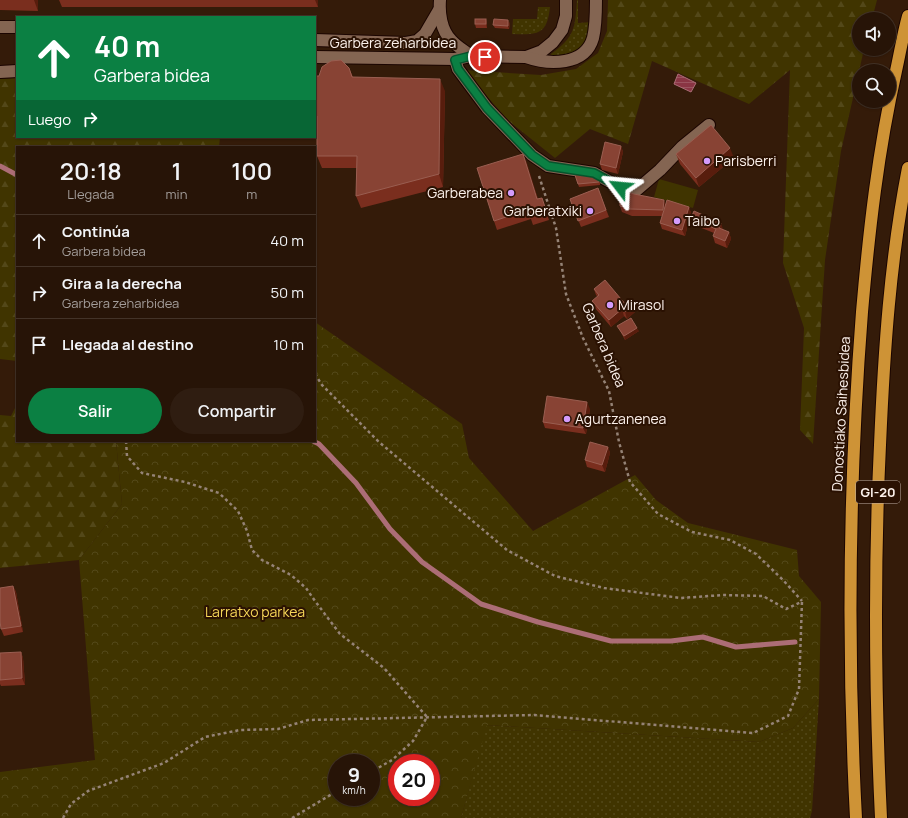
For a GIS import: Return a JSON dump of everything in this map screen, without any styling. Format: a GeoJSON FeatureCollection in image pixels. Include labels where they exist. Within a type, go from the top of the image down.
{"type":"FeatureCollection","features":[{"type":"Feature","properties":{"kind":"highway","name":"Donostiako Saihesbidea"},"geometry":{"type":"LineString","coordinates":[[856,818],[851,719],[850,598],[851,512],[858,359],[874,190],[889,102],[908,16]]}},
{"type":"Feature","properties":{"kind":"highway","name":"GI-20"},"geometry":{"type":"LineString","coordinates":[[881,818],[877,741],[875,600],[883,363],[896,242],[908,168]]}},
{"type":"Feature","properties":{"kind":"street","name":"Garbera zeharbidea"},"geometry":{"type":"LineString","coordinates":[[316,57],[455,60],[471,56],[526,57],[542,51],[553,42],[562,30],[566,16],[566,0]]}},
{"type":"Feature","properties":{"kind":"street"},"geometry":{"type":"LineString","coordinates":[[526,57],[539,62],[563,62],[585,53],[593,38],[596,19],[596,0]]}},
{"type":"Feature","properties":{"kind":"street","name":"Garbera zeharbidea"},"geometry":{"type":"LineString","coordinates":[[440,5],[444,30],[451,41],[471,56]]}},
{"type":"Feature","properties":{"kind":"street"},"geometry":{"type":"LineString","coordinates":[[316,40],[406,43],[417,41],[425,34],[440,5]]}},
{"type":"Feature","properties":{"kind":"street"},"geometry":{"type":"LineString","coordinates":[[0,27],[16,27]]}},
{"type":"Feature","properties":{"kind":"street"},"geometry":{"type":"LineString","coordinates":[[455,60],[458,69],[487,108],[532,155],[548,166],[594,173],[632,194],[660,170],[682,147],[710,125]]}},
{"type":"Feature","properties":{"kind":"street"},"geometry":{"type":"LineString","coordinates":[[0,72],[16,71]]}},
{"type":"Feature","properties":{"kind":"path","name":"Garbera bidea"},"geometry":{"type":"LineString","coordinates":[[532,155],[556,228],[566,294],[583,338],[609,391],[619,442],[630,482],[658,514],[692,532],[730,540],[756,554],[802,601]]}},
{"type":"Feature","properties":{"kind":"path"},"geometry":{"type":"LineString","coordinates":[[316,376],[322,385],[379,442],[507,550],[555,576],[604,588],[681,598],[723,595],[763,596],[786,610],[802,601]]}},
{"type":"Feature","properties":{"kind":"path"},"geometry":{"type":"LineString","coordinates":[[126,442],[127,456],[142,473],[185,482],[219,493],[229,502],[238,511],[247,531],[252,550],[262,560],[291,575],[306,588],[340,634],[384,668],[427,717]]}},
{"type":"Feature","properties":{"kind":"path"},"geometry":{"type":"LineString","coordinates":[[63,818],[71,804],[88,791],[164,763],[205,737],[240,730],[278,729],[308,720],[534,715],[753,733],[788,716],[799,689],[802,601]]}},
{"type":"Feature","properties":{"kind":"path"},"geometry":{"type":"LineString","coordinates":[[380,767],[392,760],[412,742],[427,717]]}},
{"type":"Feature","properties":{"kind":"path"},"geometry":{"type":"LineString","coordinates":[[292,818],[328,796]]}},
{"type":"Feature","properties":{"kind":"green space"},"geometry":{"type":"Polygon","coordinates":[[[577,0],[578,23],[592,22],[590,35],[584,45],[569,54],[553,60],[551,54],[565,42],[572,31],[577,0]]]}},
{"type":"Feature","properties":{"kind":"green space"},"geometry":{"type":"Polygon","coordinates":[[[608,0],[877,0],[874,12],[852,12],[852,56],[862,56],[861,64],[852,64],[852,102],[841,151],[825,260],[813,444],[800,430],[804,328],[783,263],[790,70],[749,104],[652,61],[628,144],[590,129],[555,158],[510,122],[463,70],[541,75],[576,69],[598,53],[607,31],[608,0]]]}},
{"type":"Feature","properties":{"kind":"green space"},"geometry":{"type":"Polygon","coordinates":[[[538,7],[550,7],[549,16],[544,28],[535,33],[512,34],[513,19],[537,19],[538,7]]]}},
{"type":"Feature","properties":{"kind":"green space"},"geometry":{"type":"Polygon","coordinates":[[[16,78],[16,138],[220,138],[219,146],[16,146],[16,361],[0,359],[0,79],[16,78]]]}},
{"type":"Feature","properties":{"kind":"green space"},"geometry":{"type":"Polygon","coordinates":[[[659,179],[698,190],[693,208],[654,197],[659,179]]]}},
{"type":"Feature","properties":{"kind":"green space","name":"Larratxo parkea"},"geometry":{"type":"Polygon","coordinates":[[[316,323],[462,424],[469,458],[533,531],[635,475],[656,500],[688,523],[797,550],[799,576],[821,602],[819,699],[793,728],[759,742],[487,725],[461,818],[0,818],[0,772],[95,760],[79,560],[122,504],[116,442],[316,442],[316,323]]]}},
{"type":"Feature","properties":{"kind":"green space"},"geometry":{"type":"Polygon","coordinates":[[[16,406],[16,442],[116,442],[122,504],[79,560],[0,568],[0,415],[11,416],[16,406]]]}},
{"type":"Feature","properties":{"kind":"green space"},"geometry":{"type":"Polygon","coordinates":[[[819,699],[812,811],[810,818],[461,818],[486,725],[759,742],[793,728],[819,699]]]}},
{"type":"Feature","properties":{"kind":"shaded area"},"geometry":{"type":"Polygon","coordinates":[[[678,74],[696,83],[691,92],[674,84],[678,74]]]}},
{"type":"Feature","properties":{"kind":"building"},"geometry":{"type":"Polygon","coordinates":[[[475,19],[486,19],[486,24],[475,24],[475,19]]]}},
{"type":"Feature","properties":{"kind":"building"},"geometry":{"type":"Polygon","coordinates":[[[494,19],[508,20],[508,26],[493,25],[494,19]]]}},
{"type":"Feature","properties":{"kind":"building"},"geometry":{"type":"Polygon","coordinates":[[[341,60],[349,68],[352,77],[440,79],[439,174],[356,196],[357,156],[317,156],[316,76],[319,76],[322,67],[331,61],[341,60]]]}},
{"type":"Feature","properties":{"kind":"building","name":"Parisberri"},"geometry":{"type":"Polygon","coordinates":[[[711,125],[730,148],[696,178],[676,154],[711,125]]]}},
{"type":"Feature","properties":{"kind":"building"},"geometry":{"type":"Polygon","coordinates":[[[605,142],[621,146],[616,168],[600,164],[605,142]]]}},
{"type":"Feature","properties":{"kind":"building","name":"Garberabea"},"geometry":{"type":"Polygon","coordinates":[[[523,154],[537,199],[542,198],[546,210],[529,216],[527,210],[494,221],[477,168],[523,154]]]}},
{"type":"Feature","properties":{"kind":"building"},"geometry":{"type":"Polygon","coordinates":[[[574,172],[589,173],[599,177],[599,182],[578,184],[574,172]]]}},
{"type":"Feature","properties":{"kind":"building","name":"Garberatxiki"},"geometry":{"type":"Polygon","coordinates":[[[598,188],[606,210],[578,221],[570,199],[598,188]]]}},
{"type":"Feature","properties":{"kind":"building"},"geometry":{"type":"Polygon","coordinates":[[[619,189],[634,194],[664,200],[663,210],[630,209],[620,206],[619,189]]]}},
{"type":"Feature","properties":{"kind":"building","name":"Taibo"},"geometry":{"type":"Polygon","coordinates":[[[667,200],[689,207],[682,230],[660,223],[667,200]]]}},
{"type":"Feature","properties":{"kind":"building"},"geometry":{"type":"Polygon","coordinates":[[[694,211],[721,223],[719,228],[729,232],[725,241],[713,236],[716,229],[691,218],[694,211]]]}},
{"type":"Feature","properties":{"kind":"building","name":"Mirasol"},"geometry":{"type":"Polygon","coordinates":[[[605,280],[626,305],[631,301],[634,304],[625,312],[622,309],[609,320],[592,301],[599,295],[594,289],[605,280]]]}},
{"type":"Feature","properties":{"kind":"building"},"geometry":{"type":"Polygon","coordinates":[[[631,318],[637,328],[624,336],[617,326],[631,318]]]}},
{"type":"Feature","properties":{"kind":"building","name":"Agurtzanenea"},"geometry":{"type":"Polygon","coordinates":[[[547,396],[587,402],[583,428],[543,422],[547,396]]]}},
{"type":"Feature","properties":{"kind":"building"},"geometry":{"type":"Polygon","coordinates":[[[590,442],[608,447],[602,465],[585,460],[590,442]]]}},
{"type":"Feature","properties":{"kind":"building"},"geometry":{"type":"Polygon","coordinates":[[[13,586],[21,626],[1,629],[0,588],[13,586]]]}},
{"type":"Feature","properties":{"kind":"building"},"geometry":{"type":"Polygon","coordinates":[[[21,652],[22,678],[0,680],[0,653],[21,652]]]}},
{"type":"Feature","properties":{"kind":"waterway"},"geometry":{"type":"LineString","coordinates":[[0,166],[16,174]]}},
{"type":"Feature","properties":{"kind":"waterway"},"geometry":{"type":"LineString","coordinates":[[315,442],[319,444],[356,483],[390,529],[422,562],[481,604],[538,622],[611,641],[671,641],[703,637],[736,647],[795,642]]}},
{"type":"Feature","properties":{"kind":"place","name":"Parisberri"},"geometry":{"type":"Point","coordinates":[707,161]}},
{"type":"Feature","properties":{"kind":"place","name":"Garberabea"},"geometry":{"type":"Point","coordinates":[511,193]}},
{"type":"Feature","properties":{"kind":"place","name":"Garberatxiki"},"geometry":{"type":"Point","coordinates":[590,211]}},
{"type":"Feature","properties":{"kind":"place","name":"Taibo"},"geometry":{"type":"Point","coordinates":[677,221]}},
{"type":"Feature","properties":{"kind":"place","name":"Mirasol"},"geometry":{"type":"Point","coordinates":[610,305]}},
{"type":"Feature","properties":{"kind":"place","name":"Agurtzanenea"},"geometry":{"type":"Point","coordinates":[567,419]}},
{"type":"Feature","properties":{"kind":"route"},"geometry":{"type":"LineString","coordinates":[[485,57],[471,56],[455,60],[458,69],[487,108],[532,155],[548,166],[594,173],[620,187]]}}]}
